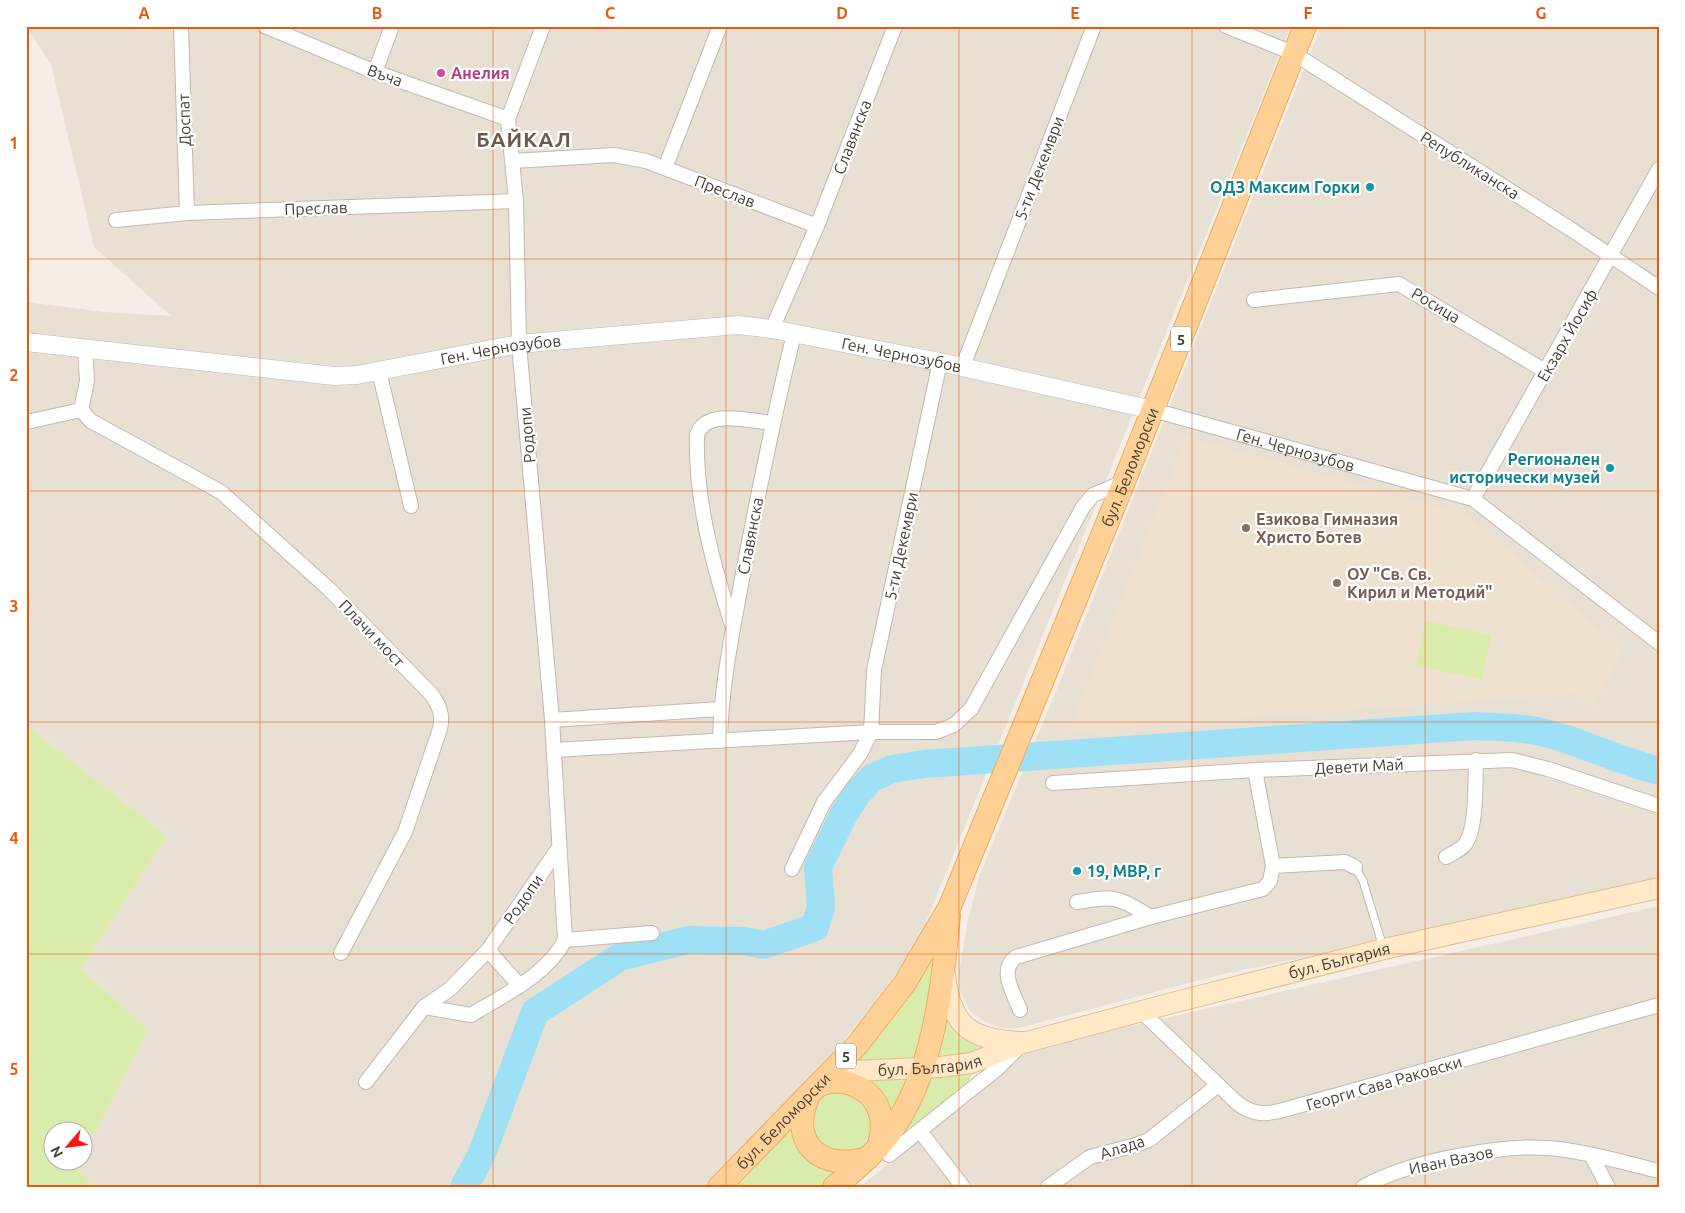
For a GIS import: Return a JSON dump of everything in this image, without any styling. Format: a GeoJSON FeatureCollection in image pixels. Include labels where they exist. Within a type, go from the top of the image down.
{"type":"FeatureCollection","features":[{"type":"Feature","properties":{"kind":"main road","name":"бул. Беломорски"},"geometry":{"type":"LineString","coordinates":[[719,1187],[820,1085],[894,999],[950,906],[1153,410],[1286,50],[1305,26]]}},
{"type":"Feature","properties":{"kind":"main road","name":"бул. България"},"geometry":{"type":"LineString","coordinates":[[820,1085],[922,1068],[971,1063],[1023,1042],[1384,950],[1659,888]]}},
{"type":"Feature","properties":{"kind":"main road","name":"бул. Беломорски"},"geometry":{"type":"LineString","coordinates":[[834,1187],[878,1154],[899,1120],[922,1068],[944,970],[950,906]]}},
{"type":"Feature","properties":{"kind":"main road","name":"бул. България"},"geometry":{"type":"LineString","coordinates":[[944,970],[952,1006],[965,1026],[985,1038],[1023,1042]]}},
{"type":"Feature","properties":{"kind":"main road"},"geometry":{"type":"LineString","coordinates":[[830,1082],[847,1083],[860,1088],[871,1096],[877,1104],[882,1124],[878,1154],[850,1162],[836,1162],[817,1154],[807,1142],[802,1127],[803,1111],[820,1085],[830,1082]]}},
{"type":"Feature","properties":{"kind":"street","name":"Доспат"},"geometry":{"type":"LineString","coordinates":[[181,26],[186,213]]}},
{"type":"Feature","properties":{"kind":"street","name":"Въча"},"geometry":{"type":"LineString","coordinates":[[264,26],[374,72],[508,119]]}},
{"type":"Feature","properties":{"kind":"street"},"geometry":{"type":"LineString","coordinates":[[374,72],[392,26]]}},
{"type":"Feature","properties":{"kind":"street","name":"Родопи"},"geometry":{"type":"LineString","coordinates":[[543,26],[508,119],[516,201],[519,344],[552,720],[558,849],[565,940]]}},
{"type":"Feature","properties":{"kind":"street"},"geometry":{"type":"LineString","coordinates":[[665,168],[720,26]]}},
{"type":"Feature","properties":{"kind":"street","name":"Славянска"},"geometry":{"type":"LineString","coordinates":[[772,329],[817,226],[895,26]]}},
{"type":"Feature","properties":{"kind":"street","name":"5-ти Декември"},"geometry":{"type":"LineString","coordinates":[[963,366],[1094,26]]}},
{"type":"Feature","properties":{"kind":"street","name":"Републиканска"},"geometry":{"type":"LineString","coordinates":[[1226,26],[1286,50],[1569,228],[1611,258],[1659,288]]}},
{"type":"Feature","properties":{"kind":"street","name":"Преслав"},"geometry":{"type":"LineString","coordinates":[[513,161],[614,155],[646,161],[817,226]]}},
{"type":"Feature","properties":{"kind":"street","name":"Екзарх Йосиф"},"geometry":{"type":"LineString","coordinates":[[1473,499],[1611,258],[1659,169]]}},
{"type":"Feature","properties":{"kind":"street","name":"Преслав"},"geometry":{"type":"LineString","coordinates":[[116,220],[186,213],[516,201]]}},
{"type":"Feature","properties":{"kind":"street","name":"Росица"},"geometry":{"type":"LineString","coordinates":[[1254,300],[1399,284],[1545,371]]}},
{"type":"Feature","properties":{"kind":"street","name":"Ген. Чернозубов"},"geometry":{"type":"LineString","coordinates":[[26,342],[334,376],[357,375],[519,344],[695,327],[738,325],[772,329],[963,366],[1153,410],[1473,499],[1659,643]]}},
{"type":"Feature","properties":{"kind":"street","name":"Славянска"},"geometry":{"type":"LineString","coordinates":[[720,741],[720,709],[733,628],[772,424],[794,334]]}},
{"type":"Feature","properties":{"kind":"street"},"geometry":{"type":"LineString","coordinates":[[31,421],[81,410],[88,381],[86,350]]}},
{"type":"Feature","properties":{"kind":"street","name":"5-ти Декември"},"geometry":{"type":"LineString","coordinates":[[871,732],[874,670],[940,362]]}},
{"type":"Feature","properties":{"kind":"street"},"geometry":{"type":"LineString","coordinates":[[379,371],[411,506]]}},
{"type":"Feature","properties":{"kind":"street","name":"Плачи мост"},"geometry":{"type":"LineString","coordinates":[[81,410],[91,421],[221,492],[329,589],[432,695],[440,707],[442,717],[440,729],[405,832],[341,953]]}},
{"type":"Feature","properties":{"kind":"street"},"geometry":{"type":"LineString","coordinates":[[733,628],[716,575],[704,516],[697,435],[704,424],[712,420],[740,420],[772,424]]}},
{"type":"Feature","properties":{"kind":"street"},"geometry":{"type":"LineString","coordinates":[[554,750],[871,732],[936,732],[946,729],[962,719],[971,710],[1083,507],[1092,495],[1124,482]]}},
{"type":"Feature","properties":{"kind":"street"},"geometry":{"type":"LineString","coordinates":[[552,720],[720,709]]}},
{"type":"Feature","properties":{"kind":"street"},"geometry":{"type":"LineString","coordinates":[[792,869],[824,802],[860,754],[871,732]]}},
{"type":"Feature","properties":{"kind":"street"},"geometry":{"type":"LineString","coordinates":[[1446,857],[1459,850],[1466,842],[1472,829],[1476,760]]}},
{"type":"Feature","properties":{"kind":"street","name":"Девети Май"},"geometry":{"type":"LineString","coordinates":[[1053,783],[1255,770],[1512,760],[1548,769],[1659,806]]}},
{"type":"Feature","properties":{"kind":"street"},"geometry":{"type":"LineString","coordinates":[[1020,1010],[1007,973],[1007,966],[1016,957],[1151,917],[1263,889],[1270,881],[1273,866],[1255,770]]}},
{"type":"Feature","properties":{"kind":"street","name":"Родопи"},"geometry":{"type":"LineString","coordinates":[[366,1082],[424,1007],[450,989],[488,950],[558,849]]}},
{"type":"Feature","properties":{"kind":"street"},"geometry":{"type":"LineString","coordinates":[[1273,866],[1345,862],[1355,867]]}},
{"type":"Feature","properties":{"kind":"street"},"geometry":{"type":"LineString","coordinates":[[1077,902],[1103,898],[1119,898],[1151,917]]}},
{"type":"Feature","properties":{"kind":"street"},"geometry":{"type":"LineString","coordinates":[[424,1007],[471,1015],[519,985],[549,963],[558,953],[565,940],[652,934]]}},
{"type":"Feature","properties":{"kind":"street"},"geometry":{"type":"LineString","coordinates":[[488,950],[519,985]]}},
{"type":"Feature","properties":{"kind":"street","name":"Георги Сава Раковски"},"geometry":{"type":"LineString","coordinates":[[1142,1012],[1246,1110],[1259,1114],[1271,1114],[1659,1005]]}},
{"type":"Feature","properties":{"kind":"street"},"geometry":{"type":"LineString","coordinates":[[878,1154],[920,1131],[998,1068],[1023,1042]]}},
{"type":"Feature","properties":{"kind":"street","name":"Алада"},"geometry":{"type":"LineString","coordinates":[[1048,1187],[1090,1157],[1148,1140],[1218,1085]]}},
{"type":"Feature","properties":{"kind":"street"},"geometry":{"type":"LineString","coordinates":[[920,1131],[963,1187]]}},
{"type":"Feature","properties":{"kind":"street","name":"Иван Вазов"},"geometry":{"type":"LineString","coordinates":[[1363,1187],[1413,1166],[1488,1150],[1557,1149],[1659,1171]]}},
{"type":"Feature","properties":{"kind":"street"},"geometry":{"type":"LineString","coordinates":[[1592,1156],[1608,1187]]}},
{"type":"Feature","properties":{"kind":"lane"},"geometry":{"type":"LineString","coordinates":[[1355,867],[1363,881],[1384,950]]}},
{"type":"Feature","properties":{"kind":"shaded area"},"geometry":{"type":"Polygon","coordinates":[[[26,26],[1291,26],[917,944],[877,1000],[822,1066],[703,1187],[92,1187],[80,1170],[92,1170],[92,1138],[148,1030],[81,968],[167,836],[26,725],[26,302],[104,312],[171,316],[94,247],[51,64],[26,26]]]}},
{"type":"Feature","properties":{"kind":"shaded area"},"geometry":{"type":"Polygon","coordinates":[[[1321,26],[1659,26],[1659,887],[1223,974],[1019,1028],[1000,1028],[982,1020],[969,1010],[960,991],[959,972],[968,920],[980,874],[1063,674],[1321,26]]]}},
{"type":"Feature","properties":{"kind":"shaded area","name":"ОУ \"Св. Св. Кирил и Методий\""},"geometry":{"type":"Polygon","coordinates":[[[1186,437],[1467,515],[1624,651],[1593,705],[1574,694],[1069,731],[1186,437]]]}},
{"type":"Feature","properties":{"kind":"shaded area"},"geometry":{"type":"Polygon","coordinates":[[[1659,906],[1659,1187],[860,1187],[1025,1050],[1659,906]]]}},
{"type":"Feature","properties":{"kind":"green space"},"geometry":{"type":"Polygon","coordinates":[[[1426,621],[1491,635],[1482,680],[1416,665],[1426,621]]]}},
{"type":"Feature","properties":{"kind":"green space"},"geometry":{"type":"Polygon","coordinates":[[[26,725],[167,836],[81,968],[148,1030],[92,1138],[92,1120],[42,1120],[42,1170],[80,1170],[92,1187],[26,1187],[26,725]]]}},
{"type":"Feature","properties":{"kind":"green space"},"geometry":{"type":"Polygon","coordinates":[[[932,959],[937,961],[917,1061],[852,1063],[932,959]]]}},
{"type":"Feature","properties":{"kind":"green space"},"geometry":{"type":"Polygon","coordinates":[[[945,1014],[986,1047],[985,1052],[936,1062],[945,1014]]]}},
{"type":"Feature","properties":{"kind":"green space"},"geometry":{"type":"Polygon","coordinates":[[[972,1070],[965,1086],[956,1095],[906,1130],[927,1089],[931,1073],[972,1070]]]}},
{"type":"Feature","properties":{"kind":"green space"},"geometry":{"type":"Polygon","coordinates":[[[912,1073],[888,1117],[863,1081],[912,1073]]]}},
{"type":"Feature","properties":{"kind":"green space"},"geometry":{"type":"Polygon","coordinates":[[[834,1090],[856,1093],[873,1119],[865,1143],[856,1152],[850,1154],[836,1154],[814,1142],[809,1111],[823,1094],[834,1090]]]}},
{"type":"Feature","properties":{"kind":"green space"},"geometry":{"type":"Polygon","coordinates":[[[794,1124],[841,1171],[819,1187],[732,1187],[794,1124]]]}},
{"type":"Feature","properties":{"kind":"waterway"},"geometry":{"type":"LineString","coordinates":[[464,1187],[481,1156],[535,1012],[620,957],[688,940],[744,941],[764,945],[815,927],[821,907],[818,867],[844,814],[857,794],[872,778],[892,769],[924,764],[1474,726],[1531,730],[1659,771]]}},
{"type":"Feature","properties":{"kind":"place","name":"Анелия"},"geometry":{"type":"Point","coordinates":[441,73]}},
{"type":"Feature","properties":{"kind":"place","name":"ОДЗ Максим Горки"},"geometry":{"type":"Point","coordinates":[1370,187]}},
{"type":"Feature","properties":{"kind":"place","name":"Регионален исторически музей"},"geometry":{"type":"Point","coordinates":[1610,468]}},
{"type":"Feature","properties":{"kind":"place","name":"Езикова Гимназия Христо Ботев"},"geometry":{"type":"Point","coordinates":[1246,528]}},
{"type":"Feature","properties":{"kind":"place","name":"ОУ \"Св. Св. Кирил и Методий\""},"geometry":{"type":"Point","coordinates":[1337,583]}},
{"type":"Feature","properties":{"kind":"place","name":"19, МВР, г"},"geometry":{"type":"Point","coordinates":[1077,871]}},
{"type":"Feature","properties":{"kind":"district","name":"БАЙКАЛ"},"geometry":{"type":"Point","coordinates":[524,139]}}]}
